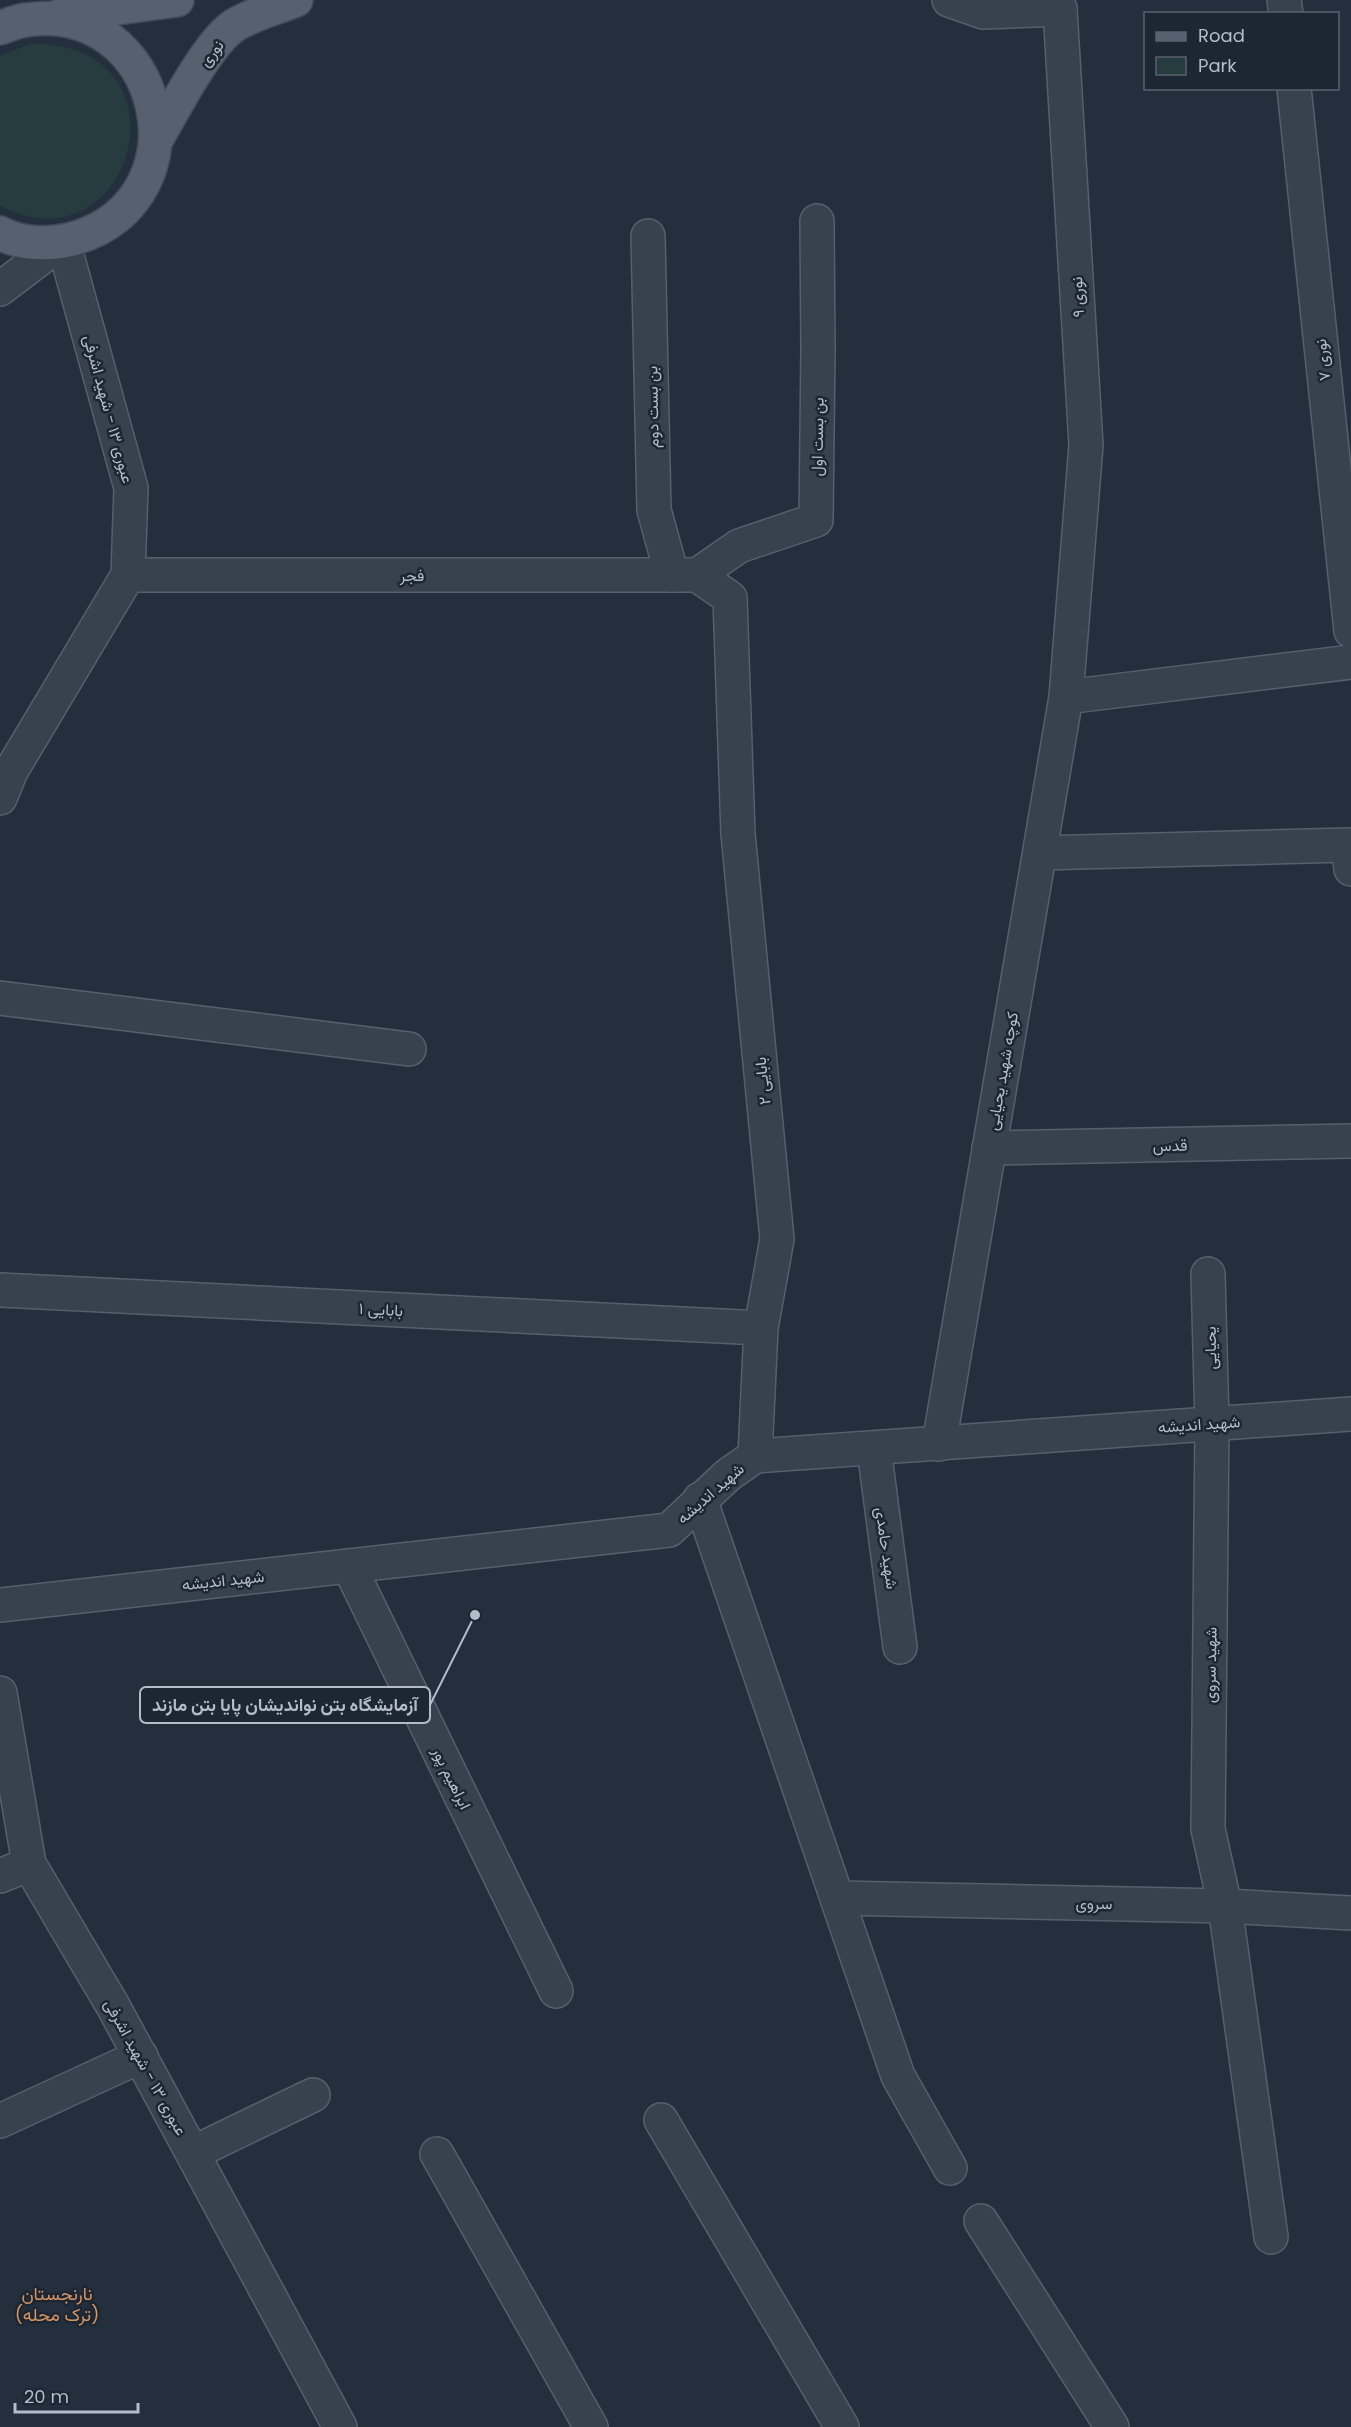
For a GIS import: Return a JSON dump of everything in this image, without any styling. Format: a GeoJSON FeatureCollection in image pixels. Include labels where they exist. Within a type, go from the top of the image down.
{"type":"FeatureCollection","features":[{"type":"Feature","properties":{"kind":"main road"},"geometry":{"type":"LineString","coordinates":[[13,24],[177,0]]}},
{"type":"Feature","properties":{"kind":"main road","name":"نوری"},"geometry":{"type":"LineString","coordinates":[[156,140],[196,72],[217,43],[234,26],[296,0]]}},
{"type":"Feature","properties":{"kind":"main road"},"geometry":{"type":"LineString","coordinates":[[0,233],[34,243],[63,241],[92,232],[116,217],[136,195],[149,169],[156,140],[155,111],[146,84],[130,59],[109,39],[83,25],[54,19],[13,24]]}},
{"type":"Feature","properties":{"kind":"street","name":"نوری ۹"},"geometry":{"type":"LineString","coordinates":[[949,0],[983,12],[1067,5],[1086,445],[1066,698]]}},
{"type":"Feature","properties":{"kind":"street","name":"نوری ۷"},"geometry":{"type":"LineString","coordinates":[[1294,90],[1351,631]]}},
{"type":"Feature","properties":{"kind":"street","name":"بن بست اول"},"geometry":{"type":"LineString","coordinates":[[685,575],[739,546],[816,520],[817,221]]}},
{"type":"Feature","properties":{"kind":"street","name":"بن بست دوم"},"geometry":{"type":"LineString","coordinates":[[648,236],[654,510],[685,575]]}},
{"type":"Feature","properties":{"kind":"street"},"geometry":{"type":"LineString","coordinates":[[0,289],[63,241]]}},
{"type":"Feature","properties":{"kind":"street","name":"عبوری ۱۳ - شهید اشرفی"},"geometry":{"type":"LineString","coordinates":[[0,798],[11,771],[128,574],[131,488],[63,241]]}},
{"type":"Feature","properties":{"kind":"street","name":"فجر"},"geometry":{"type":"LineString","coordinates":[[128,574],[685,575]]}},
{"type":"Feature","properties":{"kind":"street","name":"بابایی ۲"},"geometry":{"type":"LineString","coordinates":[[685,575],[730,598],[738,834],[777,1239],[761,1328],[755,1456]]}},
{"type":"Feature","properties":{"kind":"street"},"geometry":{"type":"LineString","coordinates":[[1066,698],[1351,662]]}},
{"type":"Feature","properties":{"kind":"street","name":"کوچه شهید یحیایی"},"geometry":{"type":"LineString","coordinates":[[939,1444],[1066,698]]}},
{"type":"Feature","properties":{"kind":"street"},"geometry":{"type":"LineString","coordinates":[[1040,854],[1348,845],[1351,869]]}},
{"type":"Feature","properties":{"kind":"street"},"geometry":{"type":"LineString","coordinates":[[0,998],[410,1049]]}},
{"type":"Feature","properties":{"kind":"street","name":"قدس"},"geometry":{"type":"LineString","coordinates":[[989,1148],[1351,1141]]}},
{"type":"Feature","properties":{"kind":"street","name":"یحیایی"},"geometry":{"type":"LineString","coordinates":[[1209,1274],[1212,1423]]}},
{"type":"Feature","properties":{"kind":"street","name":"بابایی ۱"},"geometry":{"type":"LineString","coordinates":[[0,1290],[761,1328]]}},
{"type":"Feature","properties":{"kind":"street","name":"شهید اندیشه"},"geometry":{"type":"LineString","coordinates":[[0,1605],[669,1530],[700,1499],[755,1456],[1351,1414]]}},
{"type":"Feature","properties":{"kind":"street","name":"شهید سروی"},"geometry":{"type":"LineString","coordinates":[[1212,1423],[1208,1829],[1225,1906],[1271,2237]]}},
{"type":"Feature","properties":{"kind":"street","name":"شهید حامدی"},"geometry":{"type":"LineString","coordinates":[[874,1449],[900,1647]]}},
{"type":"Feature","properties":{"kind":"street"},"geometry":{"type":"LineString","coordinates":[[700,1499],[898,2076],[950,2168]]}},
{"type":"Feature","properties":{"kind":"street","name":"ابراهیم پور"},"geometry":{"type":"LineString","coordinates":[[349,1566],[556,1991]]}},
{"type":"Feature","properties":{"kind":"street","name":"عبوری ۱۳ - شهید اشرفی"},"geometry":{"type":"LineString","coordinates":[[0,1693],[14,1870],[141,2056],[340,2427]]}},
{"type":"Feature","properties":{"kind":"street","name":"سروی"},"geometry":{"type":"LineString","coordinates":[[837,1898],[1225,1906],[1351,1913]]}},
{"type":"Feature","properties":{"kind":"street"},"geometry":{"type":"LineString","coordinates":[[0,2121],[141,2056]]}},
{"type":"Feature","properties":{"kind":"street"},"geometry":{"type":"LineString","coordinates":[[193,2152],[313,2095]]}},
{"type":"Feature","properties":{"kind":"street"},"geometry":{"type":"LineString","coordinates":[[661,2120],[842,2427]]}},
{"type":"Feature","properties":{"kind":"street"},"geometry":{"type":"LineString","coordinates":[[437,2154],[591,2427]]}},
{"type":"Feature","properties":{"kind":"street"},"geometry":{"type":"LineString","coordinates":[[981,2221],[1112,2427]]}},
{"type":"Feature","properties":{"kind":"green space"},"geometry":{"type":"Polygon","coordinates":[[[30,44],[82,53],[114,77],[129,111],[128,149],[113,184],[85,209],[47,218],[0,206],[0,56],[30,44]]]}},
{"type":"Feature","properties":{"kind":"place","name":"آزمایشگاه بتن نواندیشان پایا بتن مازند"},"geometry":{"type":"Point","coordinates":[475,1615]}},
{"type":"Feature","properties":{"kind":"district","name":"نارنجستان (ترک محله)"},"geometry":{"type":"Point","coordinates":[57,2304]}}]}
